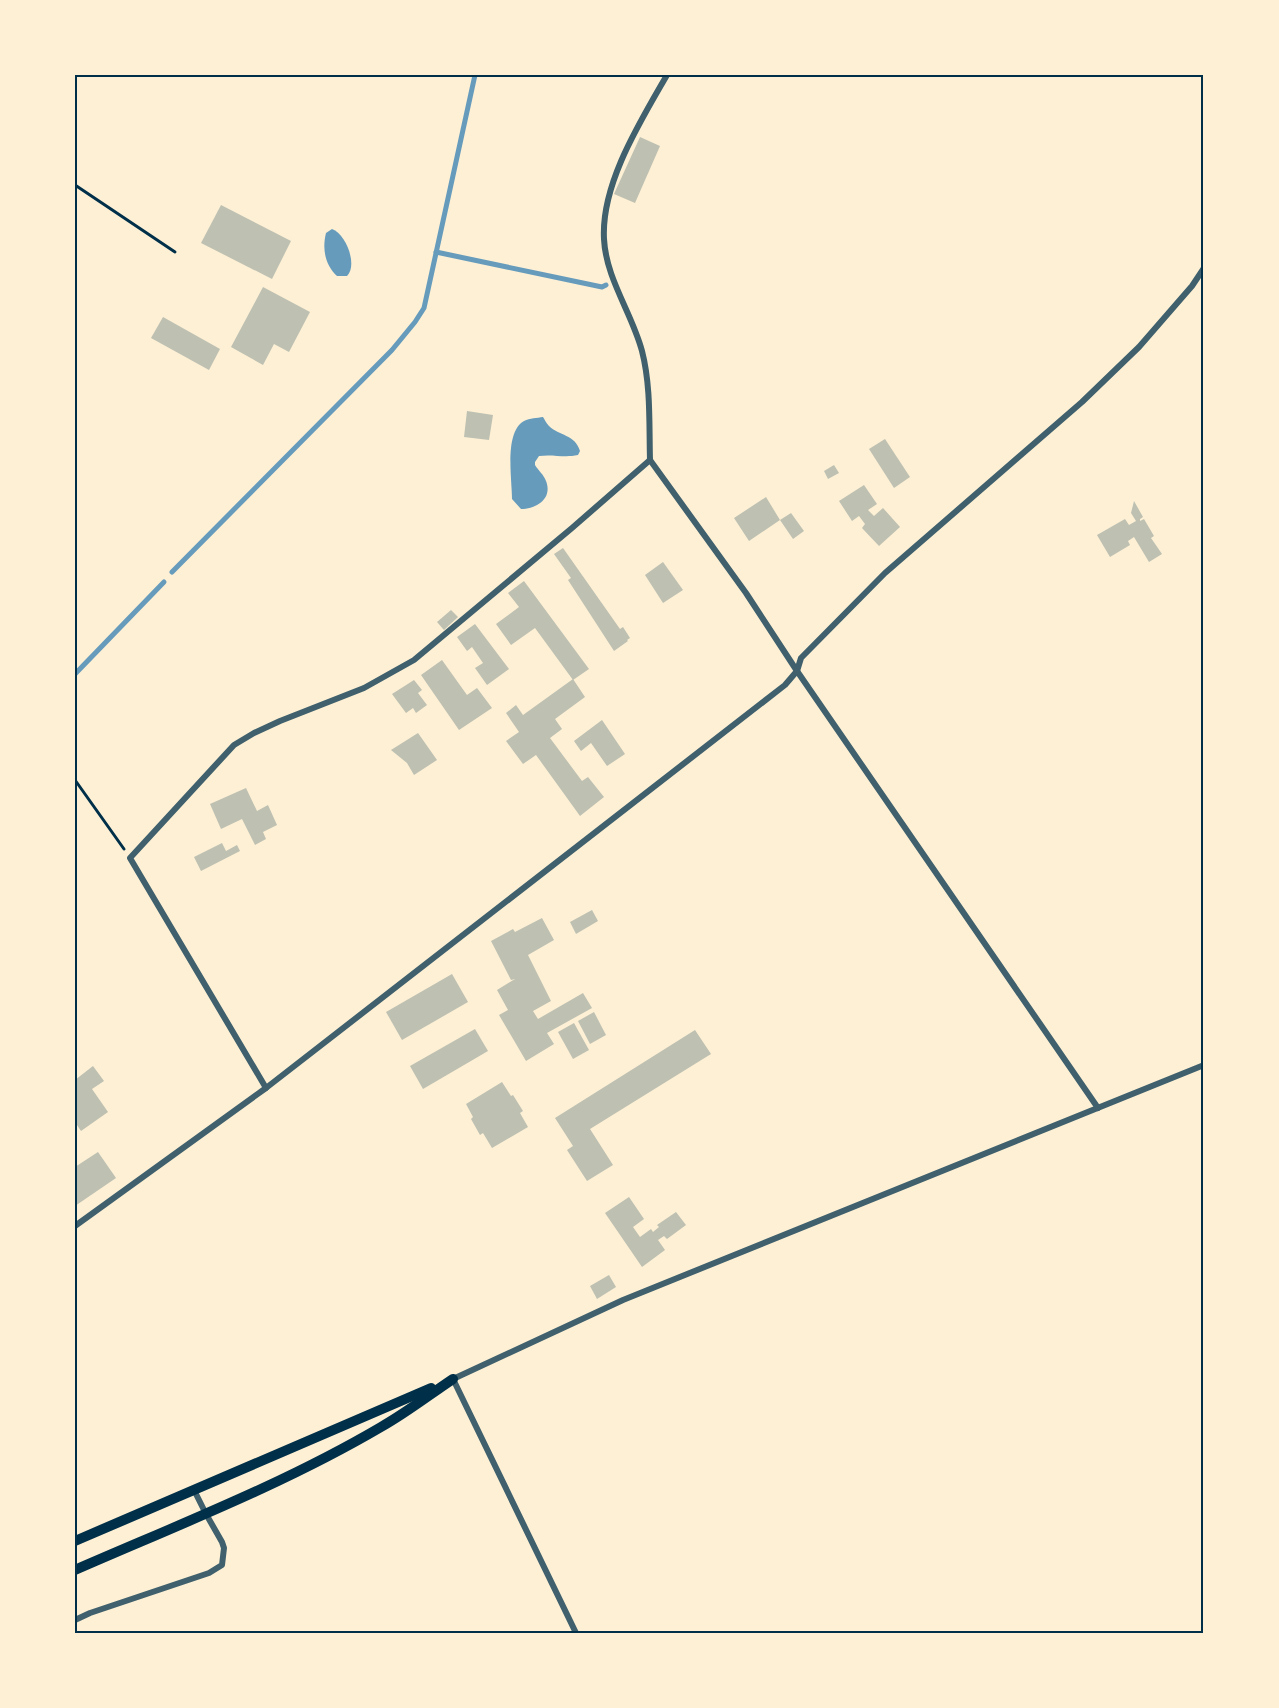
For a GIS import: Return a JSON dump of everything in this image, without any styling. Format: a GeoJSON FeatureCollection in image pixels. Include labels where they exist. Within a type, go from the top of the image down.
{"type":"FeatureCollection","features":[{"type":"Feature","properties":{"kind":"main road"},"geometry":{"type":"LineString","coordinates":[[75,1541],[453,1379]]}},
{"type":"Feature","properties":{"kind":"main road"},"geometry":{"type":"LineString","coordinates":[[75,1570],[291,1475],[382,1427],[453,1379]]}},
{"type":"Feature","properties":{"kind":"street"},"geometry":{"type":"LineString","coordinates":[[667,75],[639,124],[611,186],[604,228],[608,266],[642,349],[649,399],[650,460],[746,593],[797,671],[1098,1108]]}},
{"type":"Feature","properties":{"kind":"street"},"geometry":{"type":"LineString","coordinates":[[75,1226],[266,1088],[776,693],[797,671],[801,658],[885,573],[1082,402],[1139,347],[1192,286],[1204,268]]}},
{"type":"Feature","properties":{"kind":"street"},"geometry":{"type":"LineString","coordinates":[[266,1088],[130,858],[234,745],[280,721],[364,688],[414,660],[573,528],[650,460]]}},
{"type":"Feature","properties":{"kind":"street"},"geometry":{"type":"LineString","coordinates":[[576,1633],[453,1379],[623,1300],[1204,1065]]}},
{"type":"Feature","properties":{"kind":"street"},"geometry":{"type":"LineString","coordinates":[[75,1620],[209,1573],[222,1565],[224,1548],[194,1490]]}},
{"type":"Feature","properties":{"kind":"path"},"geometry":{"type":"LineString","coordinates":[[75,185],[175,252]]}},
{"type":"Feature","properties":{"kind":"path"},"geometry":{"type":"LineString","coordinates":[[75,780],[130,858]]}},
{"type":"Feature","properties":{"kind":"water"},"geometry":{"type":"Polygon","coordinates":[[[332,229],[342,237],[349,250],[351,265],[347,276],[337,276],[327,262],[325,239],[326,233],[332,229]]]}},
{"type":"Feature","properties":{"kind":"water"},"geometry":{"type":"Polygon","coordinates":[[[543,417],[553,429],[571,438],[580,451],[578,455],[573,456],[539,456],[535,465],[545,479],[548,487],[547,493],[542,502],[527,509],[521,509],[512,499],[511,445],[518,427],[524,421],[543,417]]]}},
{"type":"Feature","properties":{"kind":"building"},"geometry":{"type":"Polygon","coordinates":[[[640,137],[660,146],[635,203],[614,194],[640,137]]]}},
{"type":"Feature","properties":{"kind":"building"},"geometry":{"type":"Polygon","coordinates":[[[221,205],[291,241],[272,279],[201,243],[221,205]]]}},
{"type":"Feature","properties":{"kind":"building"},"geometry":{"type":"Polygon","coordinates":[[[263,287],[310,312],[289,352],[274,344],[263,365],[231,347],[263,287]]]}},
{"type":"Feature","properties":{"kind":"building"},"geometry":{"type":"Polygon","coordinates":[[[163,317],[220,349],[209,370],[151,338],[163,317]]]}},
{"type":"Feature","properties":{"kind":"building"},"geometry":{"type":"Polygon","coordinates":[[[467,411],[493,415],[489,440],[464,437],[467,411]]]}},
{"type":"Feature","properties":{"kind":"building"},"geometry":{"type":"Polygon","coordinates":[[[885,439],[910,477],[894,488],[869,449],[885,439]]]}},
{"type":"Feature","properties":{"kind":"building"},"geometry":{"type":"Polygon","coordinates":[[[834,465],[839,473],[828,479],[824,471],[834,465]]]}},
{"type":"Feature","properties":{"kind":"building"},"geometry":{"type":"Polygon","coordinates":[[[864,485],[877,504],[868,510],[874,516],[883,508],[900,527],[879,546],[862,528],[865,524],[859,516],[852,521],[839,501],[864,485]]]}},
{"type":"Feature","properties":{"kind":"building"},"geometry":{"type":"Polygon","coordinates":[[[766,497],[780,520],[749,541],[734,518],[766,497]]]}},
{"type":"Feature","properties":{"kind":"building"},"geometry":{"type":"Polygon","coordinates":[[[1134,501],[1143,517],[1140,521],[1144,519],[1154,536],[1151,538],[1162,554],[1149,562],[1134,537],[1128,541],[1130,545],[1110,557],[1097,535],[1125,519],[1129,525],[1136,521],[1131,513],[1134,501]]]}},
{"type":"Feature","properties":{"kind":"building"},"geometry":{"type":"Polygon","coordinates":[[[791,513],[804,531],[793,539],[780,520],[791,513]]]}},
{"type":"Feature","properties":{"kind":"building"},"geometry":{"type":"Polygon","coordinates":[[[563,548],[620,629],[623,627],[630,638],[614,651],[568,580],[571,578],[554,554],[563,548]]]}},
{"type":"Feature","properties":{"kind":"building"},"geometry":{"type":"Polygon","coordinates":[[[663,562],[683,590],[663,603],[645,575],[663,562]]]}},
{"type":"Feature","properties":{"kind":"building"},"geometry":{"type":"Polygon","coordinates":[[[524,581],[589,669],[573,680],[535,628],[511,645],[496,624],[519,607],[508,593],[524,581]]]}},
{"type":"Feature","properties":{"kind":"building"},"geometry":{"type":"Polygon","coordinates":[[[451,610],[458,617],[444,630],[437,622],[451,610]]]}},
{"type":"Feature","properties":{"kind":"building"},"geometry":{"type":"Polygon","coordinates":[[[475,624],[509,669],[487,685],[475,668],[483,663],[472,647],[467,651],[457,637],[475,624]]]}},
{"type":"Feature","properties":{"kind":"building"},"geometry":{"type":"Polygon","coordinates":[[[442,660],[467,695],[477,688],[492,708],[459,730],[421,675],[442,660]]]}},
{"type":"Feature","properties":{"kind":"building"},"geometry":{"type":"Polygon","coordinates":[[[573,679],[585,697],[555,719],[562,729],[550,738],[582,781],[588,777],[604,797],[580,816],[536,755],[523,764],[506,741],[519,732],[506,713],[516,705],[523,715],[573,679]]]}},
{"type":"Feature","properties":{"kind":"building"},"geometry":{"type":"Polygon","coordinates":[[[414,680],[422,690],[418,693],[427,705],[416,713],[413,708],[406,713],[392,694],[414,680]]]}},
{"type":"Feature","properties":{"kind":"building"},"geometry":{"type":"Polygon","coordinates":[[[602,720],[625,754],[607,766],[591,743],[581,751],[574,741],[602,720]]]}},
{"type":"Feature","properties":{"kind":"building"},"geometry":{"type":"Polygon","coordinates":[[[418,733],[437,760],[414,775],[407,763],[391,750],[418,733]]]}},
{"type":"Feature","properties":{"kind":"building"},"geometry":{"type":"Polygon","coordinates":[[[246,788],[257,811],[268,805],[277,825],[263,832],[266,839],[255,845],[242,819],[221,829],[210,804],[246,788]]]}},
{"type":"Feature","properties":{"kind":"building"},"geometry":{"type":"Polygon","coordinates":[[[222,843],[226,851],[237,845],[240,851],[201,871],[194,857],[222,843]]]}},
{"type":"Feature","properties":{"kind":"building"},"geometry":{"type":"Polygon","coordinates":[[[592,910],[598,921],[576,934],[570,922],[592,910]]]}},
{"type":"Feature","properties":{"kind":"building"},"geometry":{"type":"Polygon","coordinates":[[[542,918],[554,940],[528,955],[551,1001],[533,1011],[538,1019],[583,993],[592,1008],[547,1033],[554,1044],[526,1061],[499,1015],[508,1010],[497,990],[515,979],[511,980],[491,941],[513,929],[515,932],[542,918]]]}},
{"type":"Feature","properties":{"kind":"building"},"geometry":{"type":"Polygon","coordinates":[[[452,974],[468,1002],[402,1040],[386,1012],[452,974]]]}},
{"type":"Feature","properties":{"kind":"building"},"geometry":{"type":"Polygon","coordinates":[[[594,1012],[606,1035],[590,1044],[578,1021],[594,1012]]]}},
{"type":"Feature","properties":{"kind":"building"},"geometry":{"type":"Polygon","coordinates":[[[574,1023],[589,1050],[573,1059],[558,1032],[574,1023]]]}},
{"type":"Feature","properties":{"kind":"building"},"geometry":{"type":"Polygon","coordinates":[[[475,1029],[488,1051],[423,1089],[410,1066],[475,1029]]]}},
{"type":"Feature","properties":{"kind":"building"},"geometry":{"type":"Polygon","coordinates":[[[695,1030],[711,1054],[590,1129],[613,1165],[587,1181],[567,1150],[573,1146],[555,1118],[695,1030]]]}},
{"type":"Feature","properties":{"kind":"building"},"geometry":{"type":"Polygon","coordinates":[[[93,1066],[104,1081],[92,1089],[108,1112],[81,1131],[75,1122],[75,1080],[93,1066]]]}},
{"type":"Feature","properties":{"kind":"building"},"geometry":{"type":"Polygon","coordinates":[[[502,1082],[523,1111],[520,1113],[528,1127],[492,1148],[483,1133],[480,1135],[466,1104],[502,1082]]]}},
{"type":"Feature","properties":{"kind":"building"},"geometry":{"type":"Polygon","coordinates":[[[98,1152],[116,1178],[75,1206],[75,1167],[98,1152]]]}},
{"type":"Feature","properties":{"kind":"building"},"geometry":{"type":"Polygon","coordinates":[[[629,1197],[644,1219],[633,1227],[640,1237],[651,1229],[653,1232],[659,1227],[657,1225],[676,1212],[686,1225],[667,1239],[664,1236],[658,1240],[665,1250],[642,1267],[605,1213],[629,1197]]]}},
{"type":"Feature","properties":{"kind":"building"},"geometry":{"type":"Polygon","coordinates":[[[609,1275],[616,1287],[597,1299],[590,1286],[609,1275]]]}},
{"type":"Feature","properties":{"kind":"waterway"},"geometry":{"type":"LineString","coordinates":[[172,572],[392,350],[424,308],[475,75]]}},
{"type":"Feature","properties":{"kind":"waterway"},"geometry":{"type":"LineString","coordinates":[[436,252],[602,287],[606,285]]}},
{"type":"Feature","properties":{"kind":"waterway"},"geometry":{"type":"LineString","coordinates":[[75,674],[164,582]]}}]}
